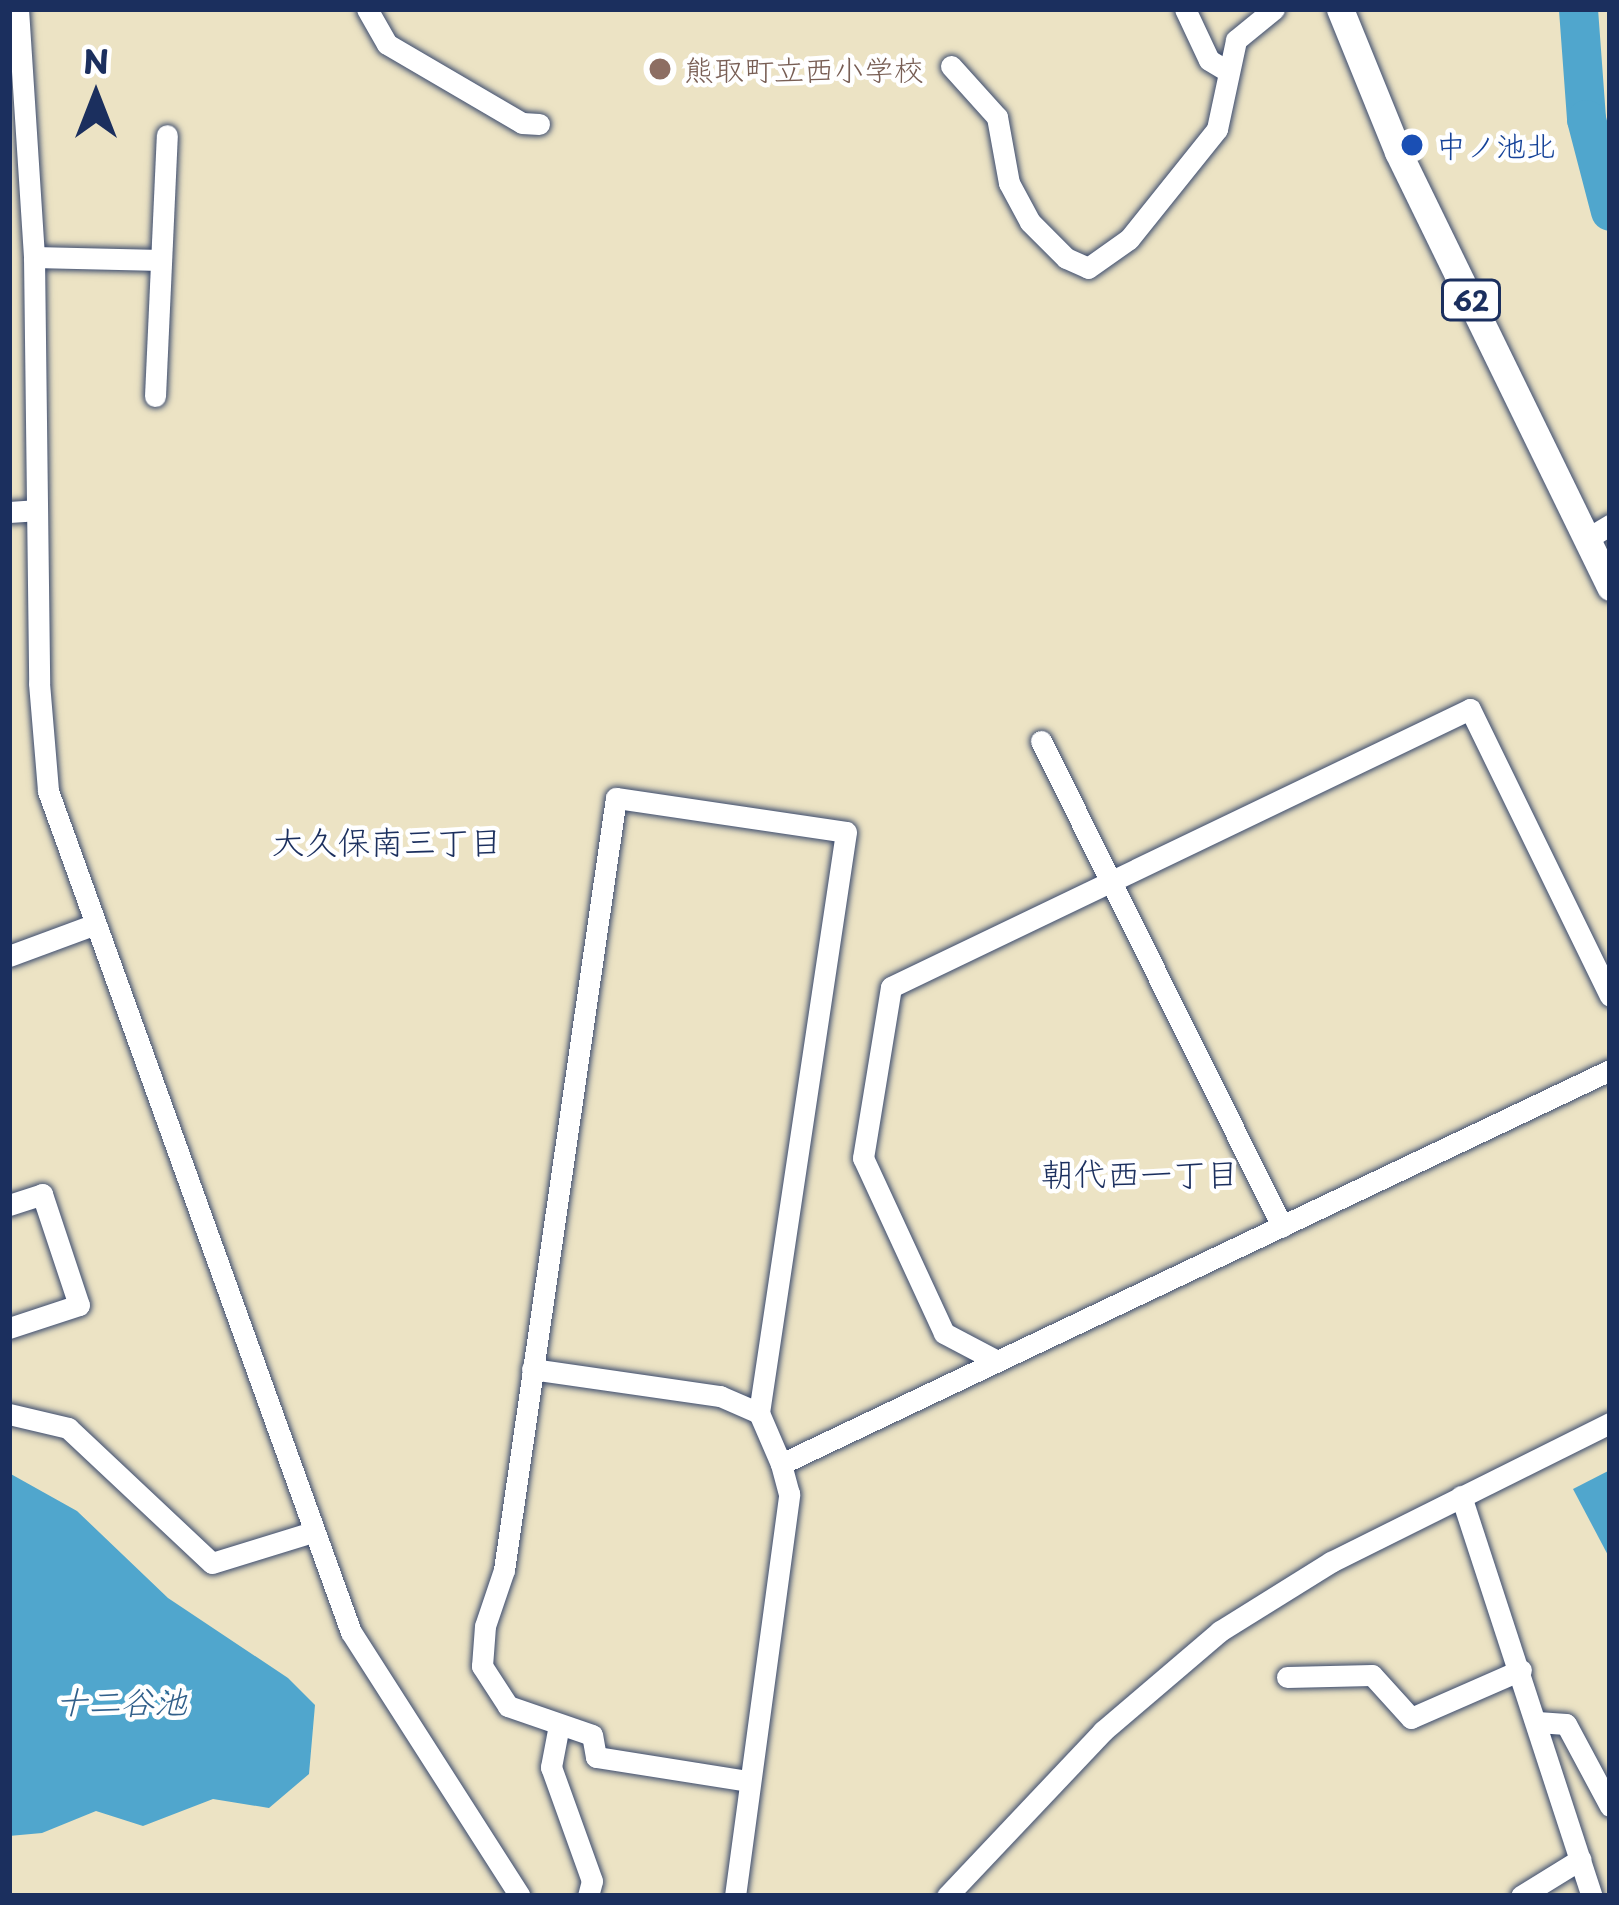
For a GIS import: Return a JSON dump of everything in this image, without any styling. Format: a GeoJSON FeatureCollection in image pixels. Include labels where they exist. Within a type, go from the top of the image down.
{"type":"FeatureCollection","features":[{"type":"Feature","properties":{"kind":"main road","name":"62"},"geometry":{"type":"LineString","coordinates":[[1340,9],[1398,152],[1599,531],[1610,587]]}},
{"type":"Feature","properties":{"kind":"street"},"geometry":{"type":"LineString","coordinates":[[18,9],[17,72],[34,257],[41,760],[94,925],[350,1632],[520,1896]]}},
{"type":"Feature","properties":{"kind":"street"},"geometry":{"type":"LineString","coordinates":[[367,9],[387,44],[522,123],[539,124]]}},
{"type":"Feature","properties":{"kind":"street"},"geometry":{"type":"LineString","coordinates":[[1185,9],[1209,60],[1227,71]]}},
{"type":"Feature","properties":{"kind":"street"},"geometry":{"type":"LineString","coordinates":[[952,66],[998,117],[1009,183],[1030,222],[1066,258],[1088,268],[1129,239],[1217,129],[1236,40],[1274,9]]}},
{"type":"Feature","properties":{"kind":"street"},"geometry":{"type":"LineString","coordinates":[[155,396],[166,135]]}},
{"type":"Feature","properties":{"kind":"street"},"geometry":{"type":"LineString","coordinates":[[34,257],[161,260]]}},
{"type":"Feature","properties":{"kind":"street"},"geometry":{"type":"LineString","coordinates":[[9,512],[35,510]]}},
{"type":"Feature","properties":{"kind":"street"},"geometry":{"type":"LineString","coordinates":[[998,1361],[944,1333],[863,1158],[891,987],[1470,709],[1610,996]]}},
{"type":"Feature","properties":{"kind":"street"},"geometry":{"type":"LineString","coordinates":[[1041,741],[1282,1226]]}},
{"type":"Feature","properties":{"kind":"street"},"geometry":{"type":"LineString","coordinates":[[735,1896],[789,1494],[759,1413],[846,832],[616,798],[532,1369],[482,1666],[508,1706],[592,1735],[596,1757],[748,1781]]}},
{"type":"Feature","properties":{"kind":"street"},"geometry":{"type":"LineString","coordinates":[[9,956],[94,925]]}},
{"type":"Feature","properties":{"kind":"street"},"geometry":{"type":"LineString","coordinates":[[781,1464],[1610,1070]]}},
{"type":"Feature","properties":{"kind":"street"},"geometry":{"type":"LineString","coordinates":[[9,1204],[42,1194],[79,1305],[9,1328]]}},
{"type":"Feature","properties":{"kind":"street"},"geometry":{"type":"LineString","coordinates":[[532,1369],[720,1396],[759,1413]]}},
{"type":"Feature","properties":{"kind":"street"},"geometry":{"type":"LineString","coordinates":[[9,1414],[68,1428],[212,1564],[314,1532]]}},
{"type":"Feature","properties":{"kind":"street"},"geometry":{"type":"LineString","coordinates":[[947,1896],[1103,1731],[1220,1631],[1331,1562],[1610,1423]]}},
{"type":"Feature","properties":{"kind":"street"},"geometry":{"type":"LineString","coordinates":[[1461,1496],[1592,1896]]}},
{"type":"Feature","properties":{"kind":"street"},"geometry":{"type":"LineString","coordinates":[[1287,1676],[1372,1675],[1411,1718],[1521,1670]]}},
{"type":"Feature","properties":{"kind":"street"},"geometry":{"type":"LineString","coordinates":[[1538,1721],[1566,1724],[1610,1806]]}},
{"type":"Feature","properties":{"kind":"street"},"geometry":{"type":"LineString","coordinates":[[559,1725],[551,1767],[592,1881],[588,1896]]}},
{"type":"Feature","properties":{"kind":"street"},"geometry":{"type":"LineString","coordinates":[[1521,1896],[1581,1859]]}},
{"type":"Feature","properties":{"kind":"water"},"geometry":{"type":"Polygon","coordinates":[[[1610,1470],[1610,1559],[1573,1489],[1610,1470]]]}},
{"type":"Feature","properties":{"kind":"water","name":"十二谷池"},"geometry":{"type":"Polygon","coordinates":[[[9,1473],[77,1511],[168,1598],[288,1678],[315,1705],[309,1774],[269,1808],[213,1799],[143,1826],[96,1811],[42,1833],[9,1836],[9,1473]]]}},
{"type":"Feature","properties":{"kind":"waterway"},"geometry":{"type":"LineString","coordinates":[[1578,9],[1586,119],[1610,211]]}},
{"type":"Feature","properties":{"kind":"place","name":"熊取町立西小学校"},"geometry":{"type":"Point","coordinates":[660,69]}},
{"type":"Feature","properties":{"kind":"place","name":"中ノ池北"},"geometry":{"type":"Point","coordinates":[1412,145]}},
{"type":"Feature","properties":{"kind":"district","name":"大久保南三丁目"},"geometry":{"type":"Point","coordinates":[387,841]}},
{"type":"Feature","properties":{"kind":"district","name":"朝代西一丁目"},"geometry":{"type":"Point","coordinates":[1140,1173]}}]}
